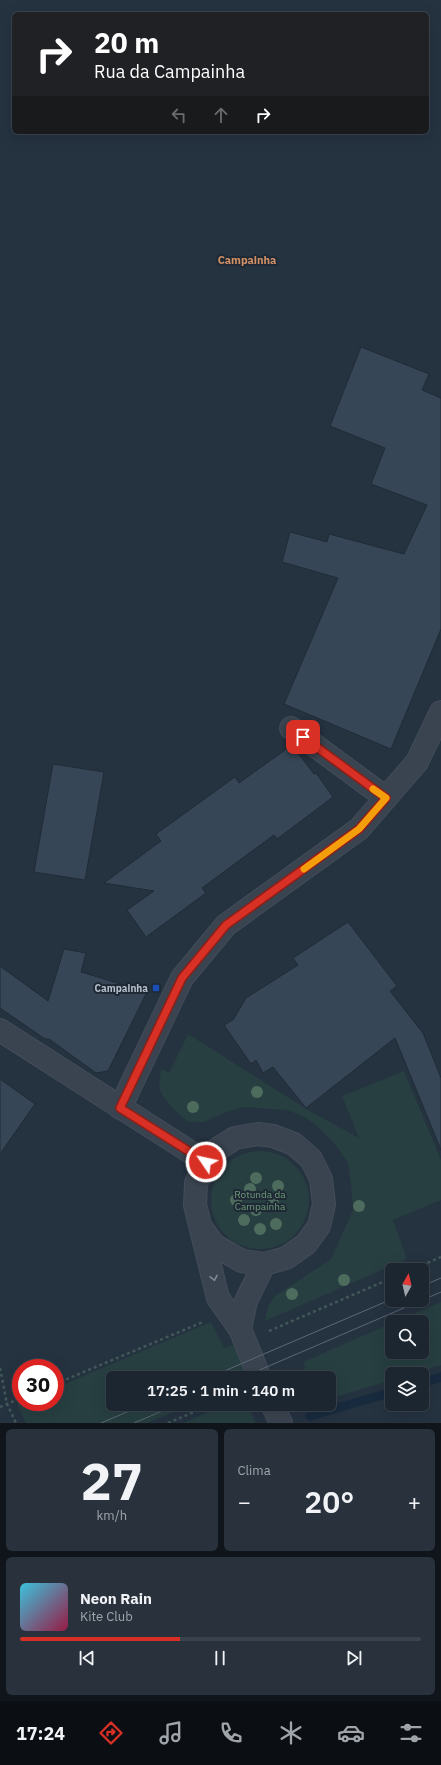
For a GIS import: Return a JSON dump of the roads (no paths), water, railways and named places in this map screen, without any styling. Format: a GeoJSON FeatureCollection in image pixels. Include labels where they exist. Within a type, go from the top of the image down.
{"type":"FeatureCollection","features":[{"type":"Feature","properties":{"kind":"street"},"geometry":{"type":"LineString","coordinates":[[120,1108],[182,978],[226,925],[359,829],[417,762],[441,712]]}},
{"type":"Feature","properties":{"kind":"street"},"geometry":{"type":"LineString","coordinates":[[291,728],[386,798]]}},
{"type":"Feature","properties":{"kind":"street"},"geometry":{"type":"LineString","coordinates":[[0,1030],[206,1162]]}},
{"type":"Feature","properties":{"kind":"street"},"geometry":{"type":"LineString","coordinates":[[201,1227],[214,1245],[242,1261],[264,1264],[286,1258],[306,1244],[319,1226],[324,1198],[321,1179],[311,1159],[294,1144],[273,1136],[258,1134],[235,1138],[216,1150],[206,1162],[196,1183],[194,1205],[201,1227],[218,1298],[240,1329],[257,1371]]}},
{"type":"Feature","properties":{"kind":"street"},"geometry":{"type":"LineString","coordinates":[[240,1329],[247,1300],[264,1264]]}},
{"type":"Feature","properties":{"kind":"street"},"geometry":{"type":"LineString","coordinates":[[275,1411],[281,1423]]}},
{"type":"Feature","properties":{"kind":"waterway"},"geometry":{"type":"LineString","coordinates":[[429,1381],[441,1377]]}},
{"type":"Feature","properties":{"kind":"waterway"},"geometry":{"type":"LineString","coordinates":[[310,1416],[385,1394]]}},
{"type":"Feature","properties":{"kind":"tram line"},"geometry":{"type":"LineString","coordinates":[[429,1283],[441,1278]]}},
{"type":"Feature","properties":{"kind":"tram line"},"geometry":{"type":"LineString","coordinates":[[257,1371],[441,1292]]}},
{"type":"Feature","properties":{"kind":"tram line"},"geometry":{"type":"LineString","coordinates":[[224,1371],[385,1302]]}},
{"type":"Feature","properties":{"kind":"tram line"},"geometry":{"type":"LineString","coordinates":[[101,1423],[129,1411]]}},
{"type":"Feature","properties":{"kind":"tram line"},"geometry":{"type":"LineString","coordinates":[[134,1423],[162,1411]]}},
{"type":"Feature","properties":{"kind":"place","name":"Campainha"},"geometry":{"type":"Point","coordinates":[156,988]}},
{"type":"Feature","properties":{"kind":"district","name":"Campainha"},"geometry":{"type":"Point","coordinates":[247,260]}},
{"type":"Feature","properties":{"kind":"park label","name":"Rotunda da Campaínha"},"geometry":{"type":"Point","coordinates":[260,1200]}}]}
